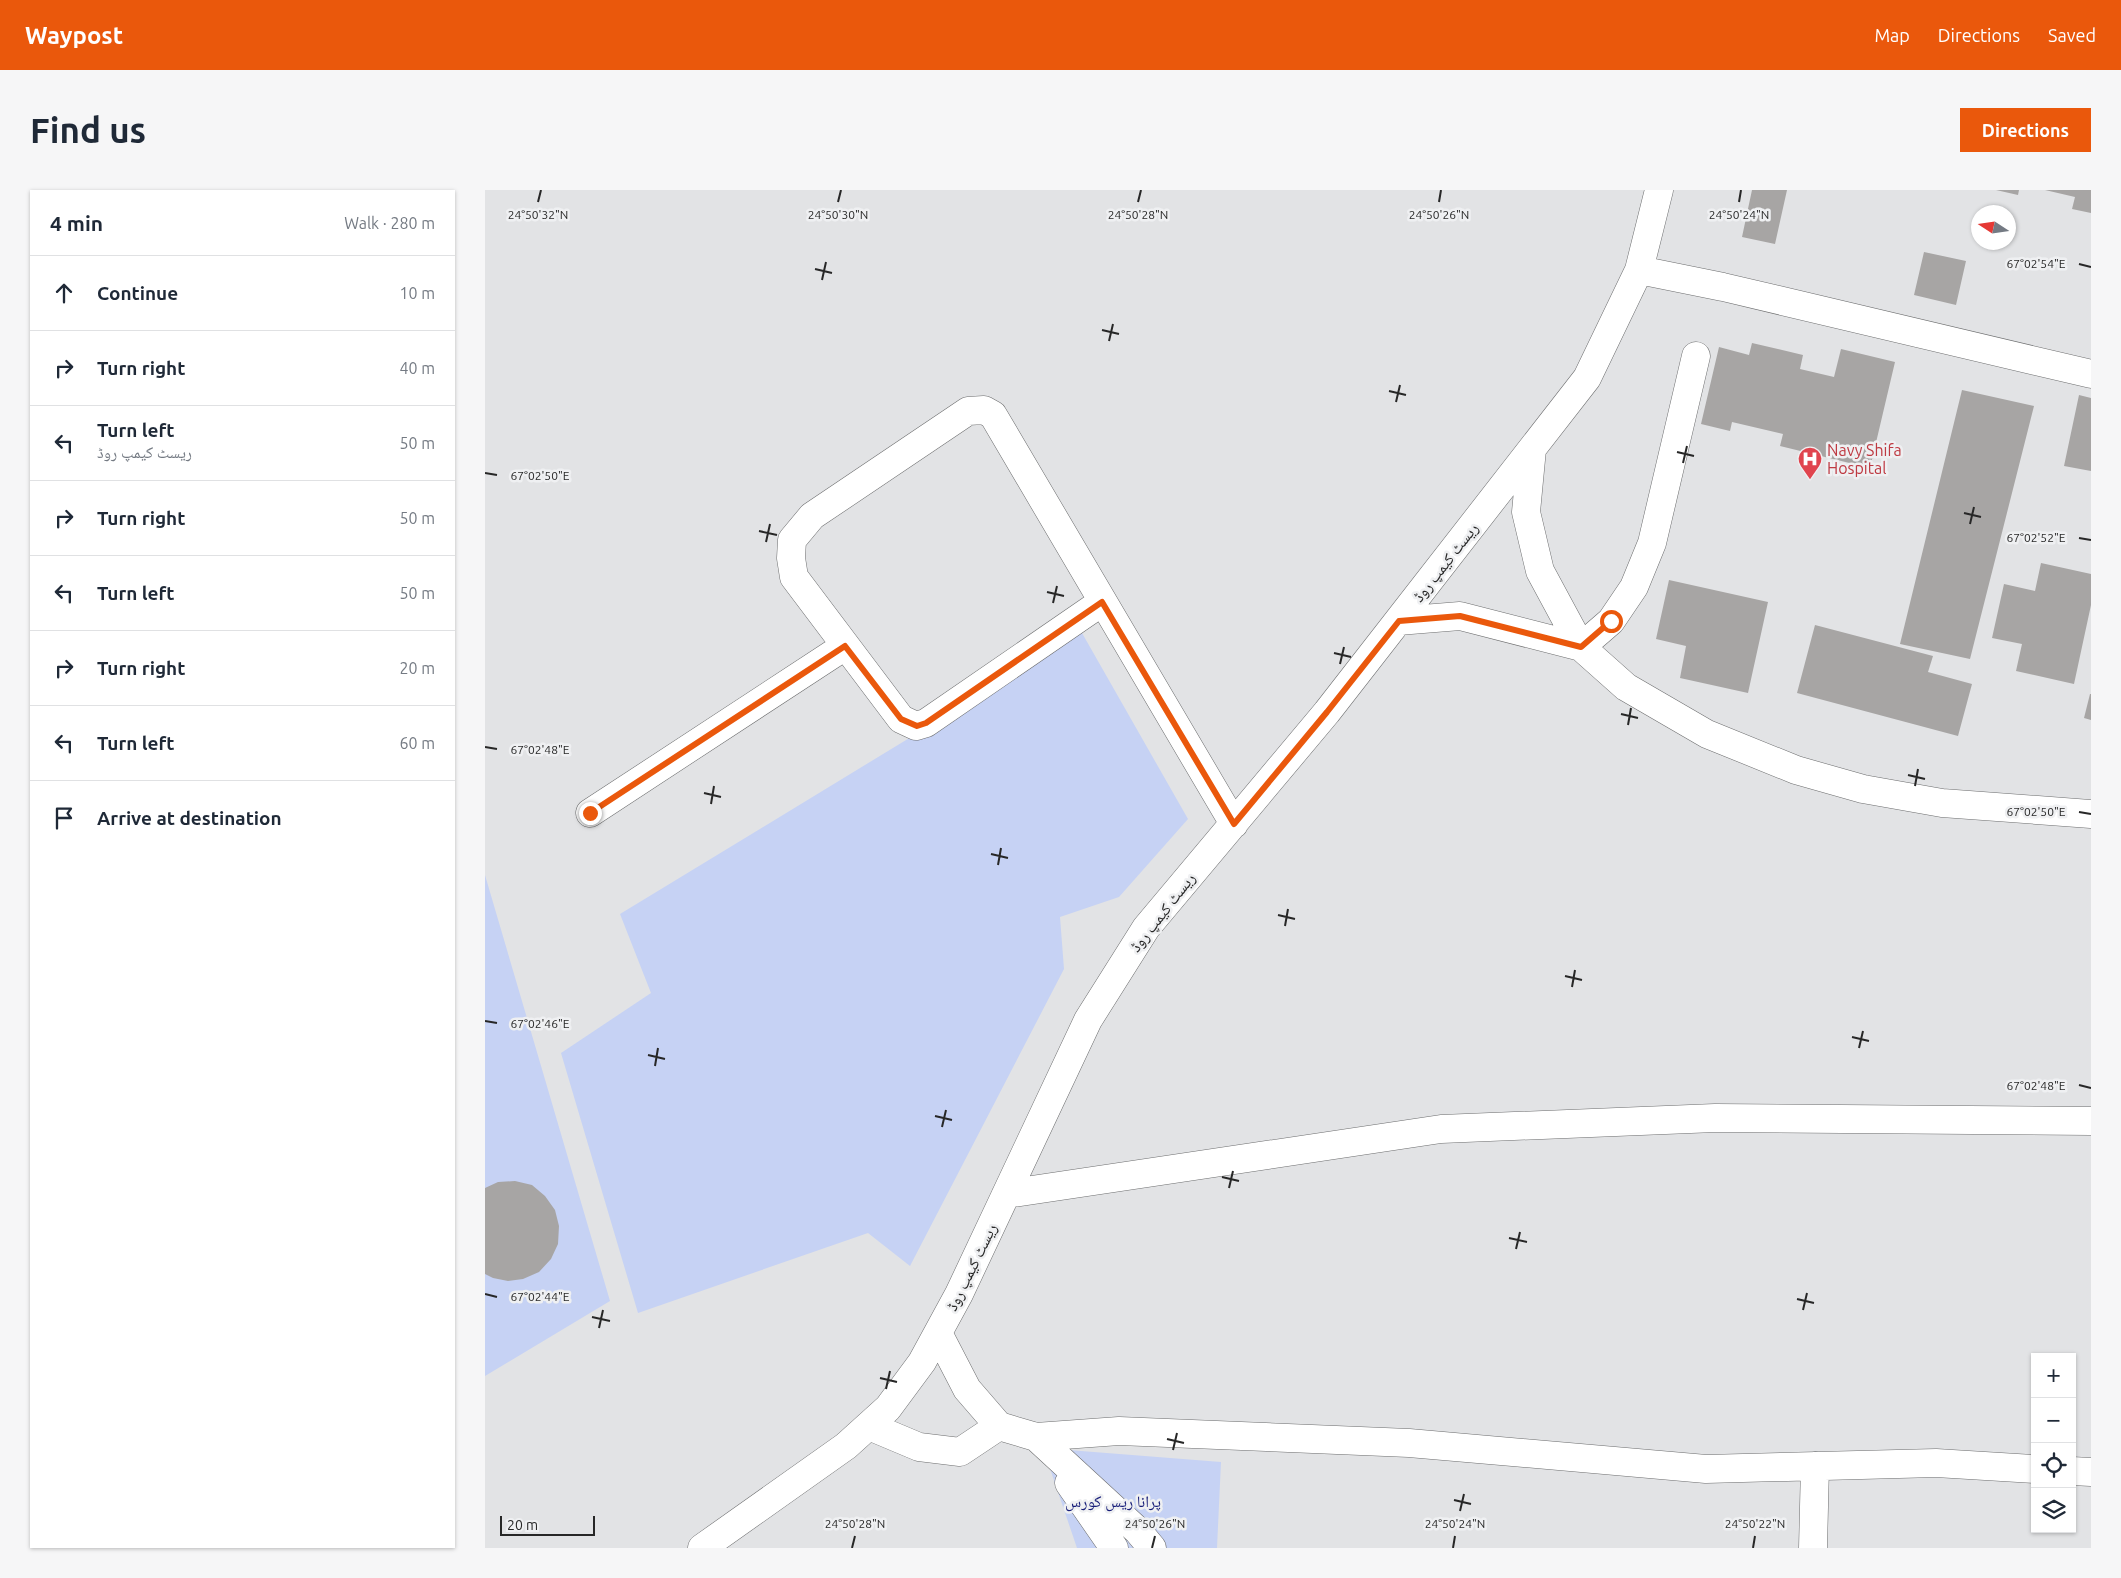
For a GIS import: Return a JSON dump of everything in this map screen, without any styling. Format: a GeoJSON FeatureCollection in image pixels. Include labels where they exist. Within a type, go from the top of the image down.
{"type":"FeatureCollection","features":[{"type":"Feature","properties":{"kind":"street","name":"ریسٹ کیمپ روڈ"},"geometry":{"type":"LineString","coordinates":[[702,1548],[846,1446],[887,1408],[922,1362],[959,1294],[1088,1020],[1146,928],[1327,712],[1587,378],[1639,270],[1659,190]]}},
{"type":"Feature","properties":{"kind":"street"},"geometry":{"type":"LineString","coordinates":[[1639,270],[1723,287],[2091,374]]}},
{"type":"Feature","properties":{"kind":"street"},"geometry":{"type":"LineString","coordinates":[[1581,647],[1611,621],[1634,587],[1652,543],[1696,356]]}},
{"type":"Feature","properties":{"kind":"street"},"geometry":{"type":"LineString","coordinates":[[1102,602],[926,723],[917,726],[901,719],[794,577],[791,558],[792,540],[812,516],[968,412],[984,410],[993,415],[1234,824]]}},
{"type":"Feature","properties":{"kind":"street"},"geometry":{"type":"LineString","coordinates":[[1532,449],[1526,512],[1540,571],[1581,647],[1626,687],[1707,734],[1796,770],[1863,789],[1941,803],[2091,814]]}},
{"type":"Feature","properties":{"kind":"street"},"geometry":{"type":"LineString","coordinates":[[1399,621],[1460,616],[1581,647]]}},
{"type":"Feature","properties":{"kind":"street"},"geometry":{"type":"LineString","coordinates":[[590,813],[845,646]]}},
{"type":"Feature","properties":{"kind":"street"},"geometry":{"type":"LineString","coordinates":[[1005,1194],[1441,1129],[1715,1118],[2091,1121]]}},
{"type":"Feature","properties":{"kind":"street"},"geometry":{"type":"LineString","coordinates":[[937,1333],[967,1389],[999,1426],[1036,1437],[1119,1431],[1409,1443],[1707,1469],[1936,1464],[2031,1469]]}},
{"type":"Feature","properties":{"kind":"street"},"geometry":{"type":"LineString","coordinates":[[869,1426],[919,1447],[960,1452],[999,1426]]}},
{"type":"Feature","properties":{"kind":"street"},"geometry":{"type":"LineString","coordinates":[[1036,1437],[1114,1548]]}},
{"type":"Feature","properties":{"kind":"street"},"geometry":{"type":"LineString","coordinates":[[1036,1437],[1138,1531],[1152,1548]]}},
{"type":"Feature","properties":{"kind":"street"},"geometry":{"type":"LineString","coordinates":[[1813,1548],[1815,1466]]}},
{"type":"Feature","properties":{"kind":"street"},"geometry":{"type":"LineString","coordinates":[[2076,1471],[2091,1472]]}},
{"type":"Feature","properties":{"kind":"green space"},"geometry":{"type":"Polygon","coordinates":[[[1082,633],[1188,819],[1119,897],[1060,917],[1064,969],[910,1266],[868,1233],[638,1313],[561,1053],[651,993],[620,914],[1082,633]]]}},
{"type":"Feature","properties":{"kind":"green space"},"geometry":{"type":"Polygon","coordinates":[[[485,875],[610,1301],[485,1376],[485,875]]]}},
{"type":"Feature","properties":{"kind":"green space","name":"پرانا ریس کورس"},"geometry":{"type":"Polygon","coordinates":[[[1043,1448],[1221,1462],[1217,1548],[1077,1548],[1043,1448]]]}},
{"type":"Feature","properties":{"kind":"building"},"geometry":{"type":"Polygon","coordinates":[[[1752,190],[1787,190],[1775,244],[1742,237],[1752,190]]]}},
{"type":"Feature","properties":{"kind":"building"},"geometry":{"type":"Polygon","coordinates":[[[1996,190],[2019,190],[2018,195],[1996,190]]]}},
{"type":"Feature","properties":{"kind":"building"},"geometry":{"type":"Polygon","coordinates":[[[2045,190],[2091,190],[2091,213],[2072,209],[2075,197],[2045,190]]]}},
{"type":"Feature","properties":{"kind":"building"},"geometry":{"type":"Polygon","coordinates":[[[1924,252],[1966,261],[1956,305],[1914,295],[1924,252]]]}},
{"type":"Feature","properties":{"kind":"building"},"geometry":{"type":"Polygon","coordinates":[[[1752,343],[1803,355],[1800,369],[1834,377],[1841,349],[1895,362],[1870,468],[1780,446],[1783,434],[1732,422],[1730,431],[1701,424],[1719,347],[1749,355],[1752,343]]]}},
{"type":"Feature","properties":{"kind":"building"},"geometry":{"type":"Polygon","coordinates":[[[1962,390],[2034,406],[1970,659],[1900,644],[1962,390]]]}},
{"type":"Feature","properties":{"kind":"building"},"geometry":{"type":"Polygon","coordinates":[[[2079,395],[2091,398],[2091,471],[2064,466],[2079,395]]]}},
{"type":"Feature","properties":{"kind":"building"},"geometry":{"type":"Polygon","coordinates":[[[2041,563],[2091,574],[2091,605],[2074,684],[2016,671],[2022,644],[1992,638],[2004,584],[2035,591],[2041,563]]]}},
{"type":"Feature","properties":{"kind":"building"},"geometry":{"type":"Polygon","coordinates":[[[1669,580],[1768,602],[1748,693],[1680,678],[1686,646],[1656,639],[1669,580]]]}},
{"type":"Feature","properties":{"kind":"building"},"geometry":{"type":"Polygon","coordinates":[[[1815,625],[1933,656],[1928,672],[1972,684],[1958,736],[1797,693],[1815,625]]]}},
{"type":"Feature","properties":{"kind":"building"},"geometry":{"type":"Polygon","coordinates":[[[2091,694],[2091,720],[2084,718],[2091,694]]]}},
{"type":"Feature","properties":{"kind":"building"},"geometry":{"type":"Polygon","coordinates":[[[515,1181],[532,1185],[545,1196],[555,1210],[559,1226],[558,1244],[551,1259],[539,1272],[523,1279],[508,1281],[485,1274],[485,1188],[498,1182],[515,1181]]]}},
{"type":"Feature","properties":{"kind":"place","name":"Navy Shifa Hospital"},"geometry":{"type":"Point","coordinates":[1810,480]}},
{"type":"Feature","properties":{"kind":"route"},"geometry":{"type":"LineString","coordinates":[[590,813],[845,646],[901,719],[917,726],[926,723],[1102,602],[1234,824],[1327,712],[1399,621],[1460,616],[1581,647],[1611,621]]}}]}
